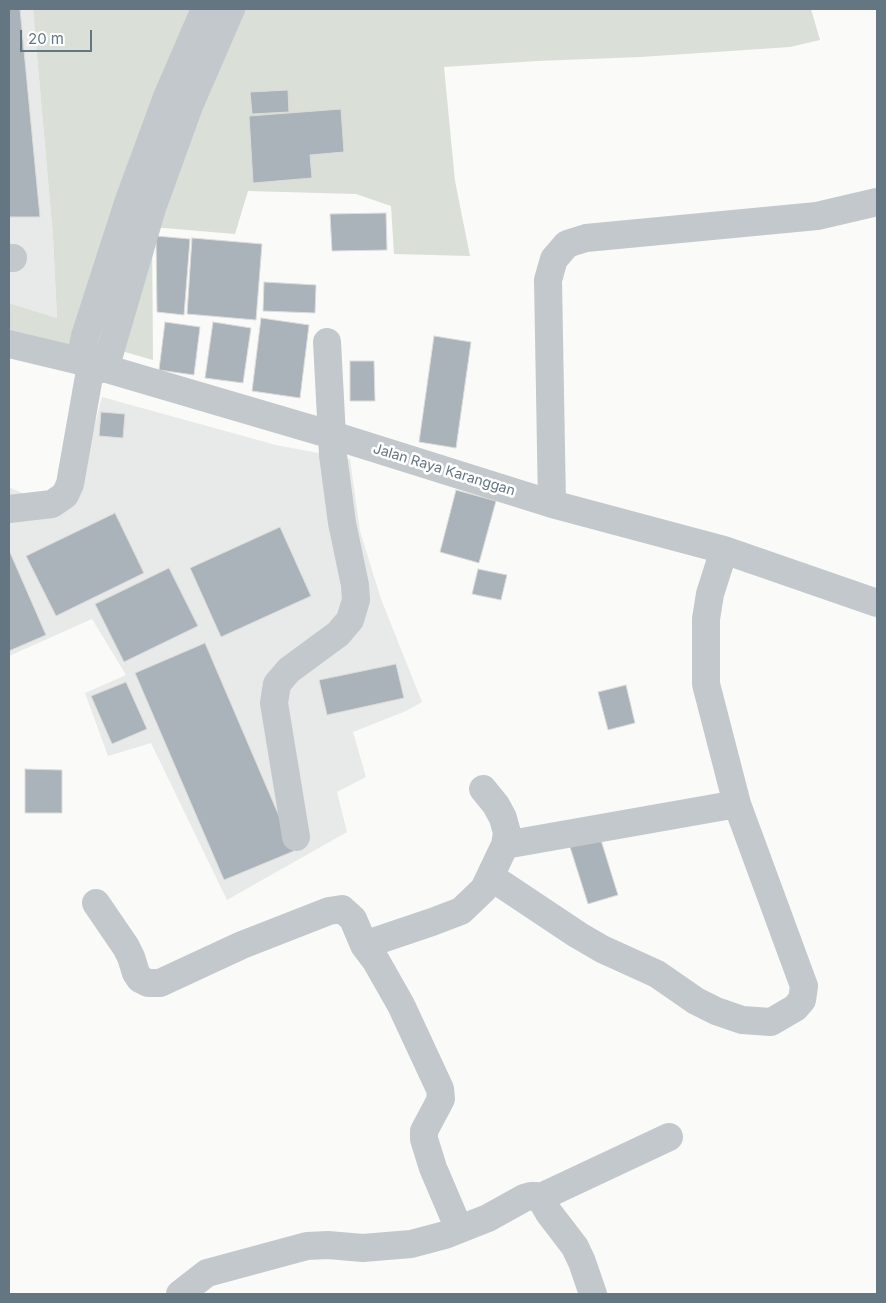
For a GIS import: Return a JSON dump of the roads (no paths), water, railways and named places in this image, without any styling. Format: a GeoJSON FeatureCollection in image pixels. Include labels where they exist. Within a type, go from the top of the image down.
{"type":"FeatureCollection","features":[{"type":"Feature","properties":{"kind":"street"},"geometry":{"type":"LineString","coordinates":[[9,509],[52,504],[65,495],[70,484],[92,365],[134,227],[167,97],[205,9]]}},
{"type":"Feature","properties":{"kind":"street"},"geometry":{"type":"LineString","coordinates":[[134,227],[152,208],[189,106],[230,9]]}},
{"type":"Feature","properties":{"kind":"street"},"geometry":{"type":"LineString","coordinates":[[552,504],[548,280],[554,259],[560,250],[575,240],[586,238],[817,216],[877,202]]}},
{"type":"Feature","properties":{"kind":"street"},"geometry":{"type":"LineString","coordinates":[[296,837],[274,703],[277,684],[289,670],[338,634],[350,620],[356,600],[355,585],[342,524],[333,455],[327,342]]}},
{"type":"Feature","properties":{"kind":"street","name":"Jalan Raya Karanggan"},"geometry":{"type":"LineString","coordinates":[[9,344],[92,365],[332,435],[552,504],[724,550],[877,603]]}},
{"type":"Feature","properties":{"kind":"street"},"geometry":{"type":"LineString","coordinates":[[491,877],[578,935],[602,949],[657,974],[696,1001],[716,1011],[742,1020],[771,1022],[794,1008],[802,1000],[804,986],[737,804],[706,684],[706,619],[716,570],[724,550]]}},
{"type":"Feature","properties":{"kind":"street"},"geometry":{"type":"LineString","coordinates":[[364,945],[461,910],[484,889],[506,845],[506,833],[503,818],[496,805],[483,789]]}},
{"type":"Feature","properties":{"kind":"street"},"geometry":{"type":"LineString","coordinates":[[506,845],[737,804]]}},
{"type":"Feature","properties":{"kind":"street"},"geometry":{"type":"LineString","coordinates":[[96,903],[126,947],[136,973],[140,979],[148,983],[160,983],[242,945],[328,911],[342,909],[353,919],[364,945],[376,961],[401,1005],[440,1089],[441,1098],[424,1131],[424,1139],[433,1168],[459,1228]]}},
{"type":"Feature","properties":{"kind":"street"},"geometry":{"type":"LineString","coordinates":[[539,1198],[669,1136]]}},
{"type":"Feature","properties":{"kind":"street"},"geometry":{"type":"LineString","coordinates":[[180,1294],[207,1272],[307,1246],[328,1245],[363,1248],[411,1244],[445,1235],[488,1218],[524,1198],[536,1196],[575,1247],[593,1294]]}}]}
